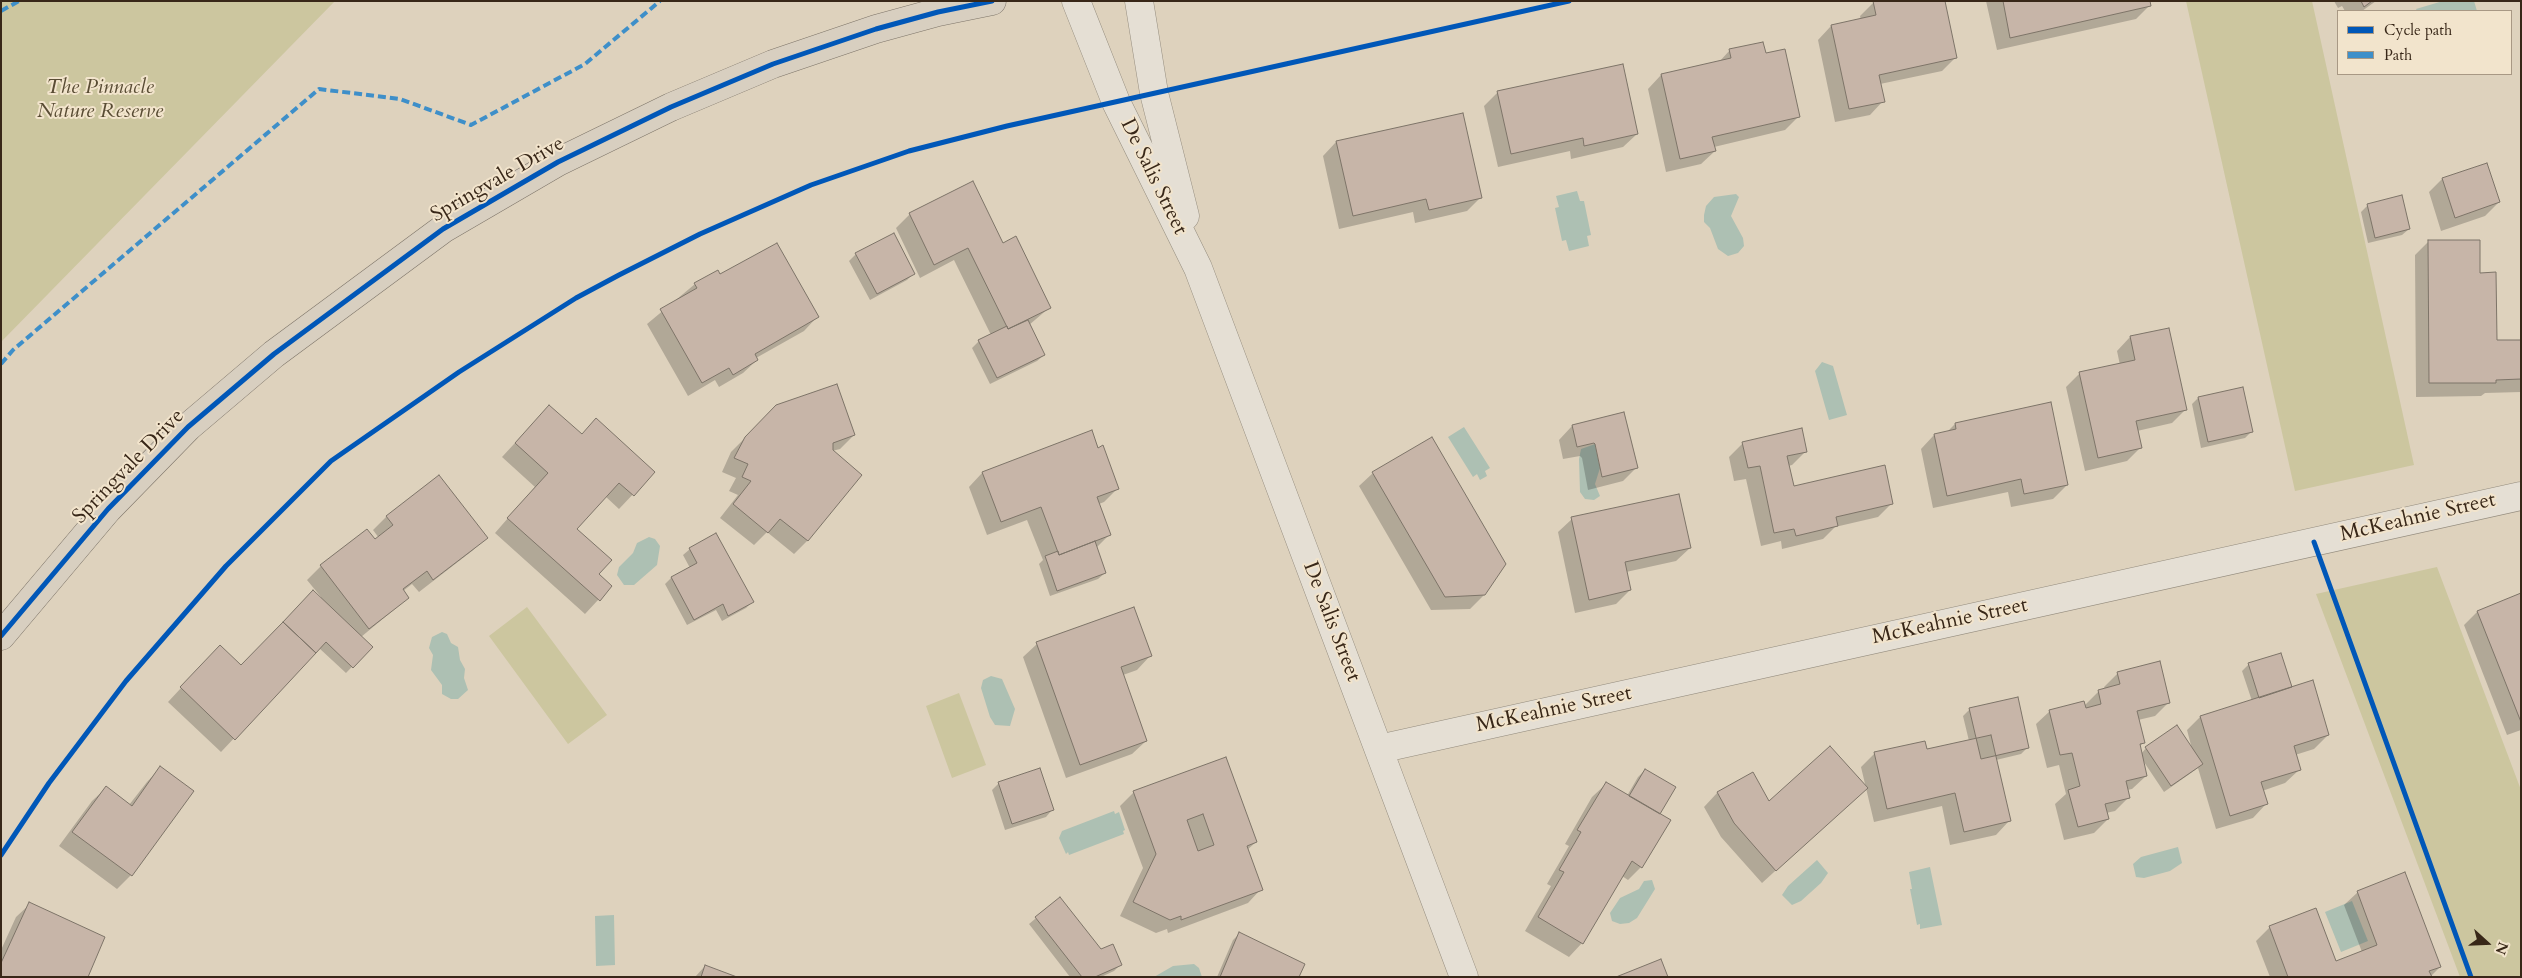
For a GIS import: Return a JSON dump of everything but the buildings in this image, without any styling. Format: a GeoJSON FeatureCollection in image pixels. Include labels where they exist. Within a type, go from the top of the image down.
{"type":"FeatureCollection","features":[{"type":"Feature","properties":{"kind":"main road","name":"Springvale Drive"},"geometry":{"type":"LineString","coordinates":[[1,636],[108,509],[188,427],[274,354],[443,229],[558,162],[671,107],[757,71],[876,29],[938,12],[992,1]]}},
{"type":"Feature","properties":{"kind":"street","name":"De Salis Street"},"geometry":{"type":"LineString","coordinates":[[1076,1],[1116,102],[1198,268],[1464,977]]}},
{"type":"Feature","properties":{"kind":"street","name":"De Salis Street"},"geometry":{"type":"LineString","coordinates":[[1139,1],[1154,93],[1198,268]]}},
{"type":"Feature","properties":{"kind":"street","name":"McKeahnie Street"},"geometry":{"type":"LineString","coordinates":[[1378,749],[2521,496]]}},
{"type":"Feature","properties":{"kind":"green space","name":"The Pinnacle Nature Reserve"},"geometry":{"type":"Polygon","coordinates":[[[1,1],[335,1],[1,342],[1,1]]]}},
{"type":"Feature","properties":{"kind":"green space"},"geometry":{"type":"Polygon","coordinates":[[[2186,1],[2312,1],[2414,465],[2295,491],[2186,1]]]}},
{"type":"Feature","properties":{"kind":"green space"},"geometry":{"type":"Polygon","coordinates":[[[2437,567],[2521,790],[2521,977],[2460,977],[2316,594],[2437,567]]]}},
{"type":"Feature","properties":{"kind":"green space"},"geometry":{"type":"Polygon","coordinates":[[[527,607],[607,715],[568,744],[489,636],[527,607]]]}},
{"type":"Feature","properties":{"kind":"green space"},"geometry":{"type":"Polygon","coordinates":[[[959,693],[986,765],[952,778],[926,706],[959,693]]]}},
{"type":"Feature","properties":{"kind":"shaded area"},"geometry":{"type":"Polygon","coordinates":[[[2443,1],[2474,1],[2477,10],[2416,10],[2443,1]]]}},
{"type":"Feature","properties":{"kind":"shaded area"},"geometry":{"type":"Polygon","coordinates":[[[1577,191],[1580,201],[1584,201],[1591,235],[1587,236],[1589,246],[1569,251],[1566,240],[1562,241],[1555,208],[1559,207],[1556,196],[1577,191]]]}},
{"type":"Feature","properties":{"kind":"shaded area"},"geometry":{"type":"Polygon","coordinates":[[[1736,194],[1739,197],[1731,216],[1743,238],[1744,246],[1738,253],[1728,256],[1718,249],[1710,228],[1704,222],[1704,215],[1706,206],[1714,197],[1736,194]]]}},
{"type":"Feature","properties":{"kind":"shaded area"},"geometry":{"type":"Polygon","coordinates":[[[1822,362],[1833,366],[1847,415],[1829,420],[1815,371],[1822,362]]]}},
{"type":"Feature","properties":{"kind":"shaded area"},"geometry":{"type":"Polygon","coordinates":[[[1464,427],[1490,468],[1485,471],[1487,476],[1480,480],[1477,474],[1473,477],[1448,437],[1464,427]]]}},
{"type":"Feature","properties":{"kind":"shaded area"},"geometry":{"type":"Polygon","coordinates":[[[1595,444],[1600,468],[1595,484],[1600,496],[1594,500],[1585,499],[1580,492],[1579,459],[1581,449],[1595,444]]]}},
{"type":"Feature","properties":{"kind":"shaded area"},"geometry":{"type":"Polygon","coordinates":[[[649,537],[655,539],[660,546],[657,565],[634,585],[624,585],[617,575],[619,567],[633,553],[637,543],[649,537]]]}},
{"type":"Feature","properties":{"kind":"shaded area"},"geometry":{"type":"Polygon","coordinates":[[[442,632],[447,634],[451,643],[458,647],[460,660],[465,669],[464,678],[468,690],[458,699],[451,699],[442,694],[442,685],[431,670],[433,655],[429,648],[432,637],[442,632]]]}},
{"type":"Feature","properties":{"kind":"shaded area"},"geometry":{"type":"Polygon","coordinates":[[[991,676],[1002,679],[1015,709],[1010,726],[995,725],[990,717],[981,688],[983,680],[991,676]]]}},
{"type":"Feature","properties":{"kind":"shaded area"},"geometry":{"type":"Polygon","coordinates":[[[1114,811],[1115,814],[1119,812],[1125,830],[1123,831],[1124,834],[1069,855],[1068,852],[1066,854],[1059,838],[1062,831],[1114,811]]]}},
{"type":"Feature","properties":{"kind":"shaded area"},"geometry":{"type":"Polygon","coordinates":[[[2178,847],[2182,863],[2170,871],[2144,878],[2136,877],[2133,864],[2141,857],[2178,847]]]}},
{"type":"Feature","properties":{"kind":"shaded area"},"geometry":{"type":"Polygon","coordinates":[[[1817,860],[1828,873],[1821,883],[1801,901],[1792,905],[1782,895],[1788,886],[1817,860]]]}},
{"type":"Feature","properties":{"kind":"shaded area"},"geometry":{"type":"Polygon","coordinates":[[[1930,867],[1942,925],[1920,929],[1920,924],[1917,925],[1910,889],[1912,889],[1909,872],[1930,867]]]}},
{"type":"Feature","properties":{"kind":"shaded area"},"geometry":{"type":"Polygon","coordinates":[[[1652,880],[1655,889],[1637,918],[1629,923],[1620,924],[1612,921],[1610,913],[1620,898],[1639,889],[1644,881],[1652,880]]]}},
{"type":"Feature","properties":{"kind":"shaded area"},"geometry":{"type":"Polygon","coordinates":[[[2352,901],[2368,941],[2341,952],[2325,912],[2352,901]]]}},
{"type":"Feature","properties":{"kind":"shaded area"},"geometry":{"type":"Polygon","coordinates":[[[614,915],[615,965],[596,966],[595,916],[614,915]]]}},
{"type":"Feature","properties":{"kind":"shaded area"},"geometry":{"type":"Polygon","coordinates":[[[1194,964],[1199,968],[1202,977],[1154,977],[1173,966],[1194,964]]]}},
{"type":"Feature","properties":{"kind":"marked path"},"geometry":{"type":"LineString","coordinates":[[1,11],[19,1]]}},
{"type":"Feature","properties":{"kind":"marked path"},"geometry":{"type":"LineString","coordinates":[[1,364],[13,350],[319,89],[400,99],[471,125],[585,64],[660,1]]}},
{"type":"Feature","properties":{"kind":"cycle path"},"geometry":{"type":"LineString","coordinates":[[1,636],[108,509],[188,427],[274,354],[443,229],[558,162],[671,107],[773,64],[876,29],[938,12],[992,1]]}},
{"type":"Feature","properties":{"kind":"cycle path"},"geometry":{"type":"LineString","coordinates":[[1,855],[49,783],[126,681],[226,566],[331,461],[459,372],[576,298],[700,234],[811,185],[909,151],[1007,126],[1569,1]]}},
{"type":"Feature","properties":{"kind":"cycle path"},"geometry":{"type":"LineString","coordinates":[[2314,542],[2471,977]]}}]}
